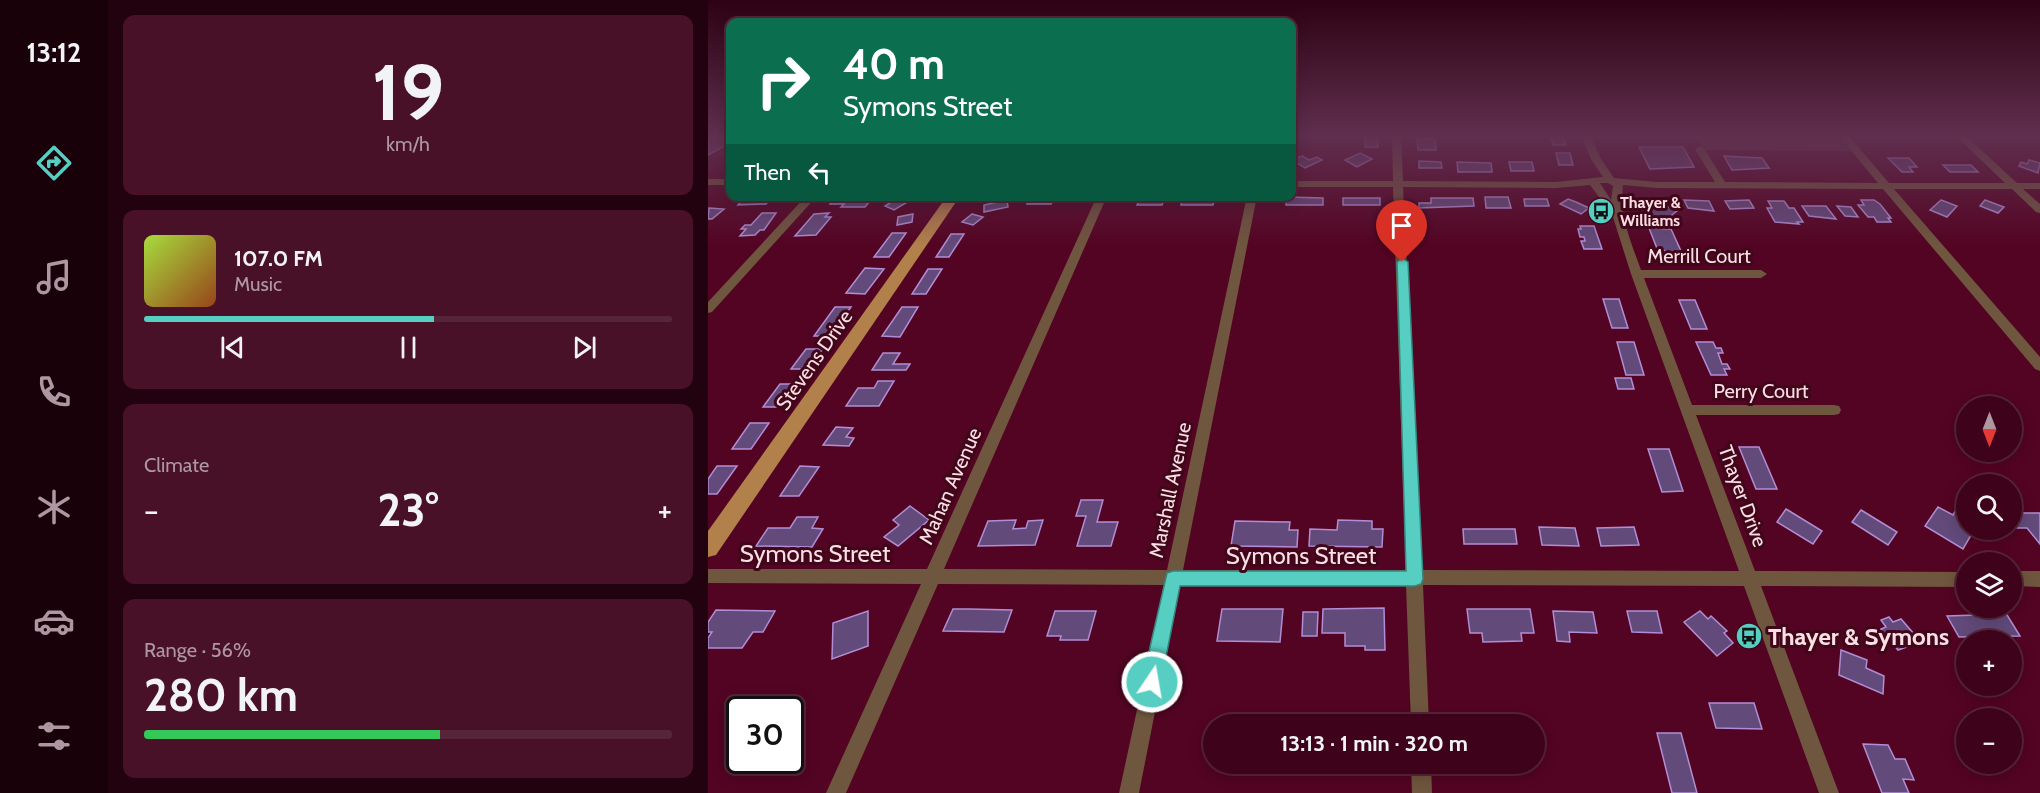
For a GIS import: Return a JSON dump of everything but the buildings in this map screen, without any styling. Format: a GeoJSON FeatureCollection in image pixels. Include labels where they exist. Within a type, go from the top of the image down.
{"type":"FeatureCollection","features":[{"type":"Feature","properties":{"kind":"main road","name":"Stevens Drive"},"geometry":{"type":"LineString","coordinates":[[708,548],[951,201]]}},
{"type":"Feature","properties":{"kind":"street"},"geometry":{"type":"LineString","coordinates":[[1399,172],[1420,714]]}},
{"type":"Feature","properties":{"kind":"street","name":"Thayer Drive"},"geometry":{"type":"LineString","coordinates":[[1594,172],[1597,185],[1611,209],[1617,214]]}},
{"type":"Feature","properties":{"kind":"street","name":"Thayer Drive"},"geometry":{"type":"LineString","coordinates":[[1605,172],[1614,185],[1617,214],[1636,274],[1830,793]]}},
{"type":"Feature","properties":{"kind":"street"},"geometry":{"type":"LineString","coordinates":[[1714,172],[1722,185]]}},
{"type":"Feature","properties":{"kind":"street"},"geometry":{"type":"LineString","coordinates":[[1875,172],[2040,366]]}},
{"type":"Feature","properties":{"kind":"street"},"geometry":{"type":"LineString","coordinates":[[1999,172],[2040,210]]}},
{"type":"Feature","properties":{"kind":"street"},"geometry":{"type":"LineString","coordinates":[[708,182],[726,182]]}},
{"type":"Feature","properties":{"kind":"street"},"geometry":{"type":"LineString","coordinates":[[1296,184],[2040,186]]}},
{"type":"Feature","properties":{"kind":"street"},"geometry":{"type":"LineString","coordinates":[[708,309],[807,201]]}},
{"type":"Feature","properties":{"kind":"street","name":"Mahan Avenue"},"geometry":{"type":"LineString","coordinates":[[836,793],[1100,201]]}},
{"type":"Feature","properties":{"kind":"street","name":"Marshall Avenue"},"geometry":{"type":"LineString","coordinates":[[1129,793],[1251,201]]}},
{"type":"Feature","properties":{"kind":"street","name":"Merrill Court"},"geometry":{"type":"LineString","coordinates":[[1636,274],[1761,274]]}},
{"type":"Feature","properties":{"kind":"street","name":"Perry Court"},"geometry":{"type":"LineString","coordinates":[[1687,410],[1834,410]]}},
{"type":"Feature","properties":{"kind":"street","name":"Symons Street"},"geometry":{"type":"LineString","coordinates":[[708,576],[1173,579],[1956,579]]}},
{"type":"Feature","properties":{"kind":"street"},"geometry":{"type":"LineString","coordinates":[[2022,579],[2040,579]]}},
{"type":"Feature","properties":{"kind":"street"},"geometry":{"type":"LineString","coordinates":[[1421,774],[1422,793]]}},
{"type":"Feature","properties":{"kind":"place","name":"Thayer & Williams"},"geometry":{"type":"Point","coordinates":[1601,211]}},
{"type":"Feature","properties":{"kind":"place","name":"Thayer & Symons"},"geometry":{"type":"Point","coordinates":[1749,636]}},
{"type":"Feature","properties":{"kind":"route"},"geometry":{"type":"LineString","coordinates":[[1152,682],[1173,579],[1415,579],[1402,262]]}}]}
